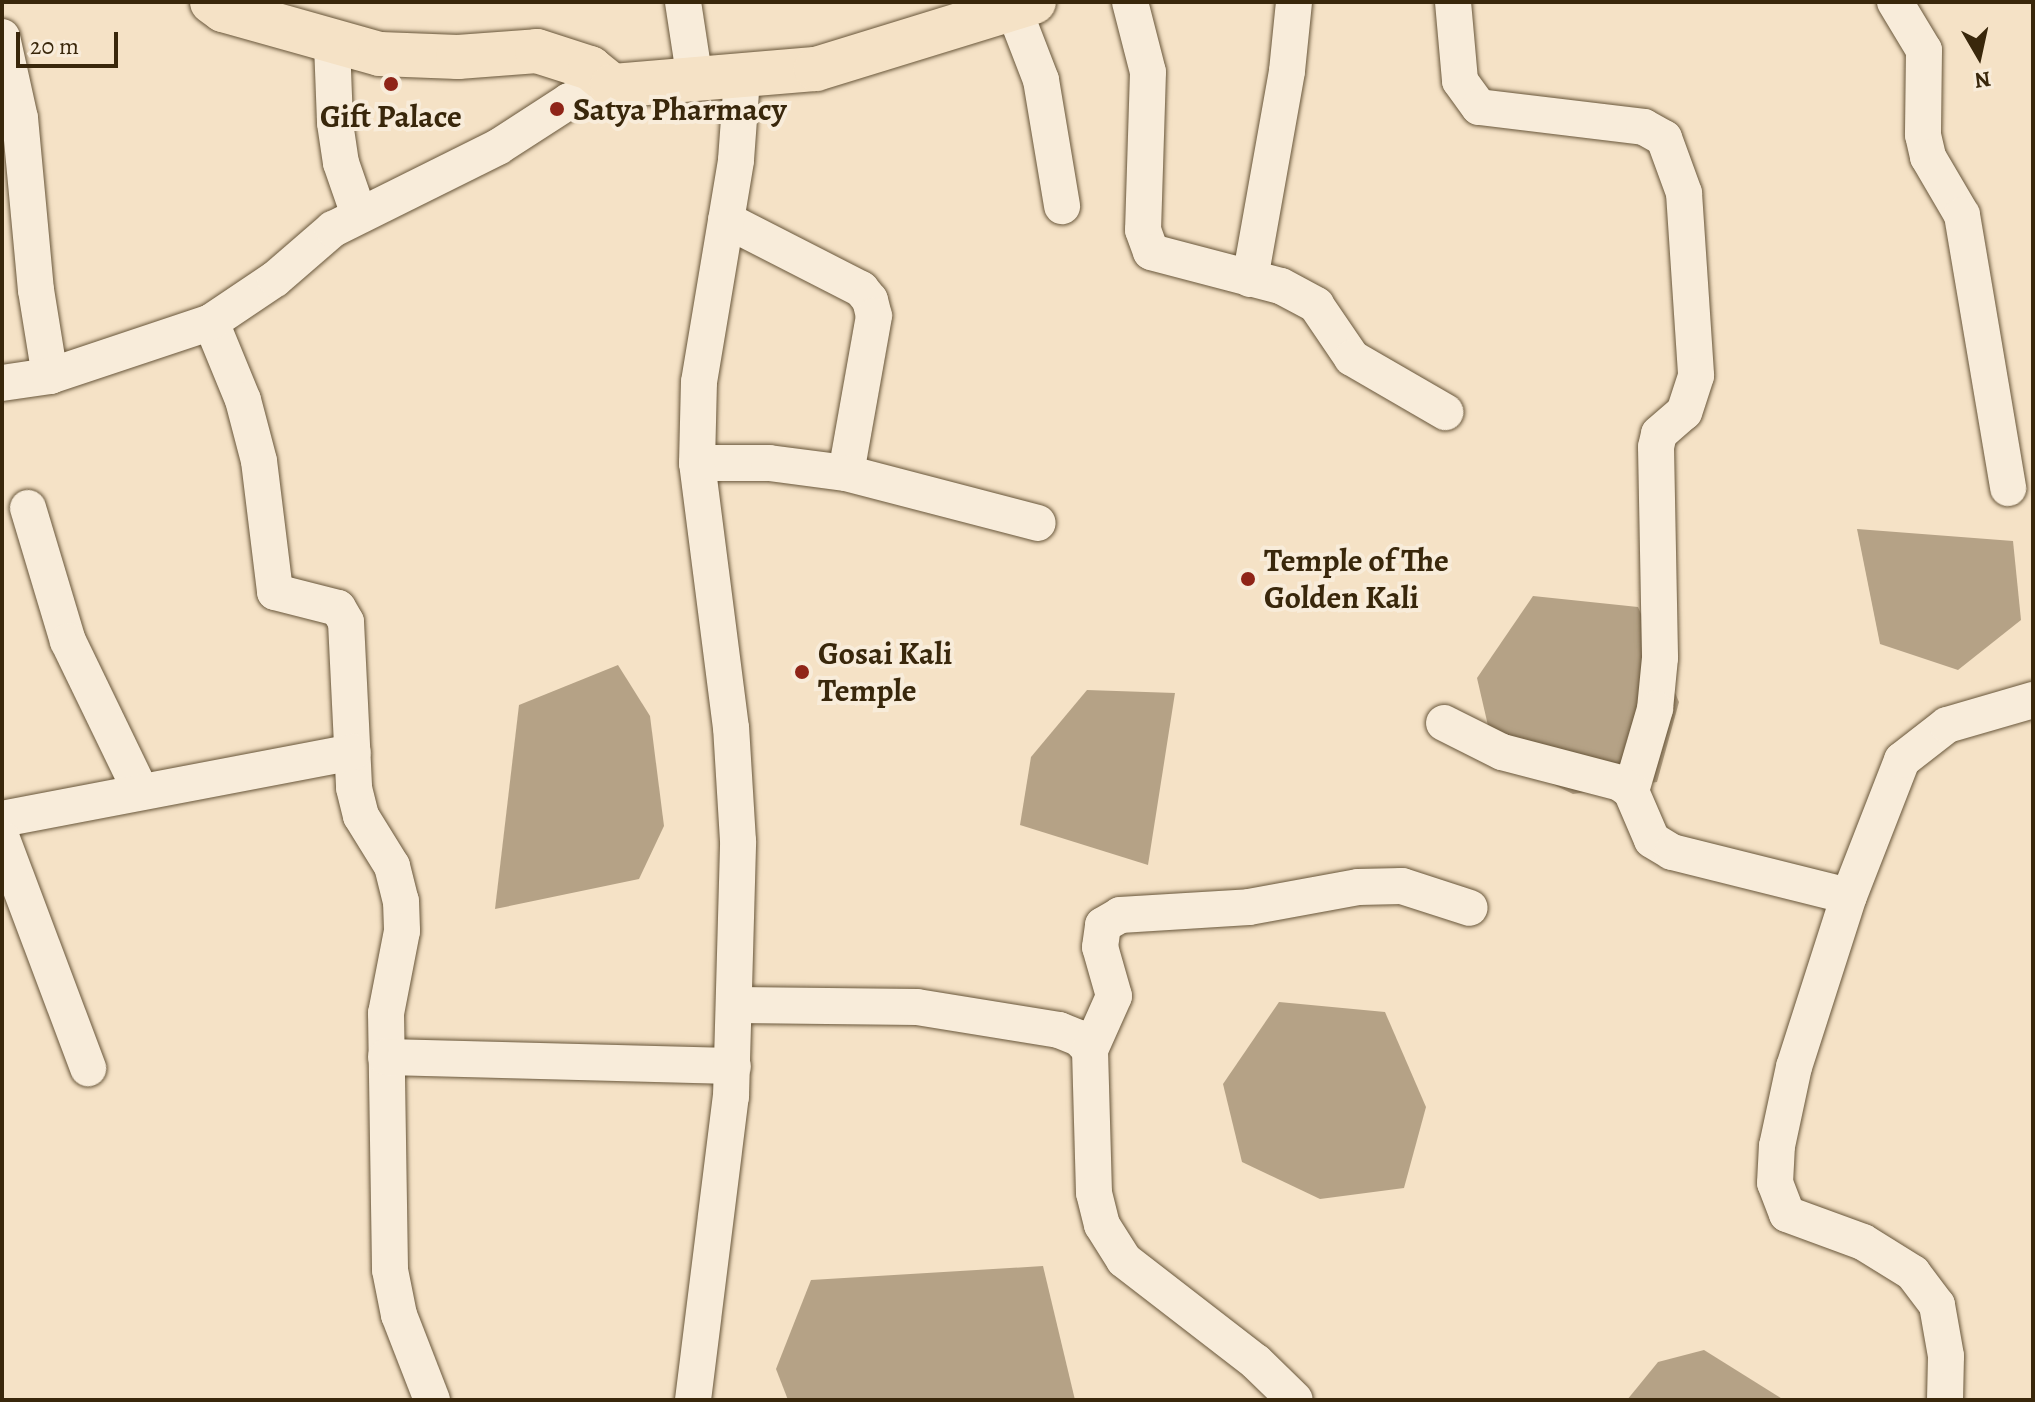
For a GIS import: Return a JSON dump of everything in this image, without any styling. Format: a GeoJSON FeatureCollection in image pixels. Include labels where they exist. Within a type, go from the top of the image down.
{"type":"FeatureCollection","features":[{"type":"Feature","properties":{"kind":"main road"},"geometry":{"type":"LineString","coordinates":[[212,2],[332,44],[425,57],[537,51],[590,68],[612,86],[742,78],[816,69],[1024,6]]}},
{"type":"Feature","properties":{"kind":"street"},"geometry":{"type":"LineString","coordinates":[[683,2],[695,80]]}},
{"type":"Feature","properties":{"kind":"street"},"geometry":{"type":"LineString","coordinates":[[1130,2],[1148,72],[1145,242],[1165,260],[1281,286],[1316,305],[1352,358],[1445,412]]}},
{"type":"Feature","properties":{"kind":"street"},"geometry":{"type":"LineString","coordinates":[[1250,279],[1294,2]]}},
{"type":"Feature","properties":{"kind":"street"},"geometry":{"type":"LineString","coordinates":[[1453,2],[1460,81],[1479,107],[1491,113],[1644,127],[1664,138],[1684,193],[1696,376],[1684,412],[1659,434],[1656,447],[1660,658],[1655,709],[1631,791],[1642,826],[1652,840],[1672,852],[1849,896]]}},
{"type":"Feature","properties":{"kind":"street"},"geometry":{"type":"LineString","coordinates":[[1895,2],[1924,50],[1923,135],[1928,157],[1962,215],[2008,488]]}},
{"type":"Feature","properties":{"kind":"street"},"geometry":{"type":"LineString","coordinates":[[1024,6],[1041,80],[1062,206]]}},
{"type":"Feature","properties":{"kind":"street"},"geometry":{"type":"LineString","coordinates":[[2,37],[20,118],[36,290],[50,376]]}},
{"type":"Feature","properties":{"kind":"street"},"geometry":{"type":"LineString","coordinates":[[332,44],[337,136],[359,215]]}},
{"type":"Feature","properties":{"kind":"street"},"geometry":{"type":"LineString","coordinates":[[693,1400],[733,1066],[737,1005],[738,841],[731,728],[697,463],[699,382],[726,220],[742,78]]}},
{"type":"Feature","properties":{"kind":"street"},"geometry":{"type":"LineString","coordinates":[[2,383],[50,376],[211,322],[359,215],[498,147],[569,101],[612,86]]}},
{"type":"Feature","properties":{"kind":"street"},"geometry":{"type":"LineString","coordinates":[[726,220],[861,289],[870,300],[874,316],[846,473]]}},
{"type":"Feature","properties":{"kind":"street"},"geometry":{"type":"LineString","coordinates":[[211,322],[243,400],[259,461],[275,592],[338,608],[346,622],[353,752],[361,816],[392,866],[401,901],[386,1057],[390,1270],[399,1315],[432,1400]]}},
{"type":"Feature","properties":{"kind":"street"},"geometry":{"type":"LineString","coordinates":[[697,463],[769,463],[846,473],[1038,523]]}},
{"type":"Feature","properties":{"kind":"street"},"geometry":{"type":"LineString","coordinates":[[28,508],[68,641],[140,790]]}},
{"type":"Feature","properties":{"kind":"street"},"geometry":{"type":"LineString","coordinates":[[1945,1400],[1946,1356],[1937,1305],[1913,1273],[1863,1242],[1787,1214],[1776,1192],[1777,1146],[1794,1067],[1849,896],[1902,760],[1947,725],[2033,700]]}},
{"type":"Feature","properties":{"kind":"street"},"geometry":{"type":"LineString","coordinates":[[1444,723],[1502,752],[1631,791]]}},
{"type":"Feature","properties":{"kind":"street"},"geometry":{"type":"LineString","coordinates":[[2,819],[140,790],[353,752]]}},
{"type":"Feature","properties":{"kind":"street"},"geometry":{"type":"LineString","coordinates":[[2,839],[88,1068]]}},
{"type":"Feature","properties":{"kind":"street"},"geometry":{"type":"LineString","coordinates":[[1295,1400],[1256,1362],[1124,1260],[1102,1225],[1094,1193],[1090,1050],[1114,996],[1100,947],[1103,925],[1120,915],[1249,907],[1358,887],[1402,886],[1470,908]]}},
{"type":"Feature","properties":{"kind":"street"},"geometry":{"type":"LineString","coordinates":[[737,1005],[917,1007],[1059,1030],[1079,1038],[1090,1050]]}},
{"type":"Feature","properties":{"kind":"street"},"geometry":{"type":"LineString","coordinates":[[386,1057],[733,1066]]}},
{"type":"Feature","properties":{"kind":"shaded area"},"geometry":{"type":"Polygon","coordinates":[[[1857,529],[2013,541],[2021,620],[1958,670],[1880,644],[1857,529]]]}},
{"type":"Feature","properties":{"kind":"shaded area"},"geometry":{"type":"Polygon","coordinates":[[[1533,596],[1638,607],[1679,702],[1657,782],[1573,794],[1495,756],[1477,678],[1533,596]]]}},
{"type":"Feature","properties":{"kind":"shaded area"},"geometry":{"type":"Polygon","coordinates":[[[618,665],[650,716],[664,826],[639,879],[495,909],[519,705],[618,665]]]}},
{"type":"Feature","properties":{"kind":"shaded area"},"geometry":{"type":"Polygon","coordinates":[[[1087,690],[1175,693],[1148,865],[1020,825],[1031,757],[1087,690]]]}},
{"type":"Feature","properties":{"kind":"shaded area"},"geometry":{"type":"Polygon","coordinates":[[[1279,1002],[1385,1012],[1426,1107],[1404,1188],[1320,1199],[1242,1162],[1223,1084],[1279,1002]]]}},
{"type":"Feature","properties":{"kind":"shaded area"},"geometry":{"type":"Polygon","coordinates":[[[1043,1266],[1075,1400],[788,1400],[776,1369],[811,1280],[1043,1266]]]}},
{"type":"Feature","properties":{"kind":"shaded area"},"geometry":{"type":"Polygon","coordinates":[[[1704,1350],[1784,1400],[1627,1400],[1658,1362],[1704,1350]]]}},
{"type":"Feature","properties":{"kind":"place","name":"Gift Palace"},"geometry":{"type":"Point","coordinates":[391,84]}},
{"type":"Feature","properties":{"kind":"place","name":"Satya Pharmacy"},"geometry":{"type":"Point","coordinates":[557,109]}},
{"type":"Feature","properties":{"kind":"place","name":"Temple of The Golden Kali"},"geometry":{"type":"Point","coordinates":[1248,579]}},
{"type":"Feature","properties":{"kind":"place","name":"Gosai Kali Temple"},"geometry":{"type":"Point","coordinates":[802,672]}}]}
